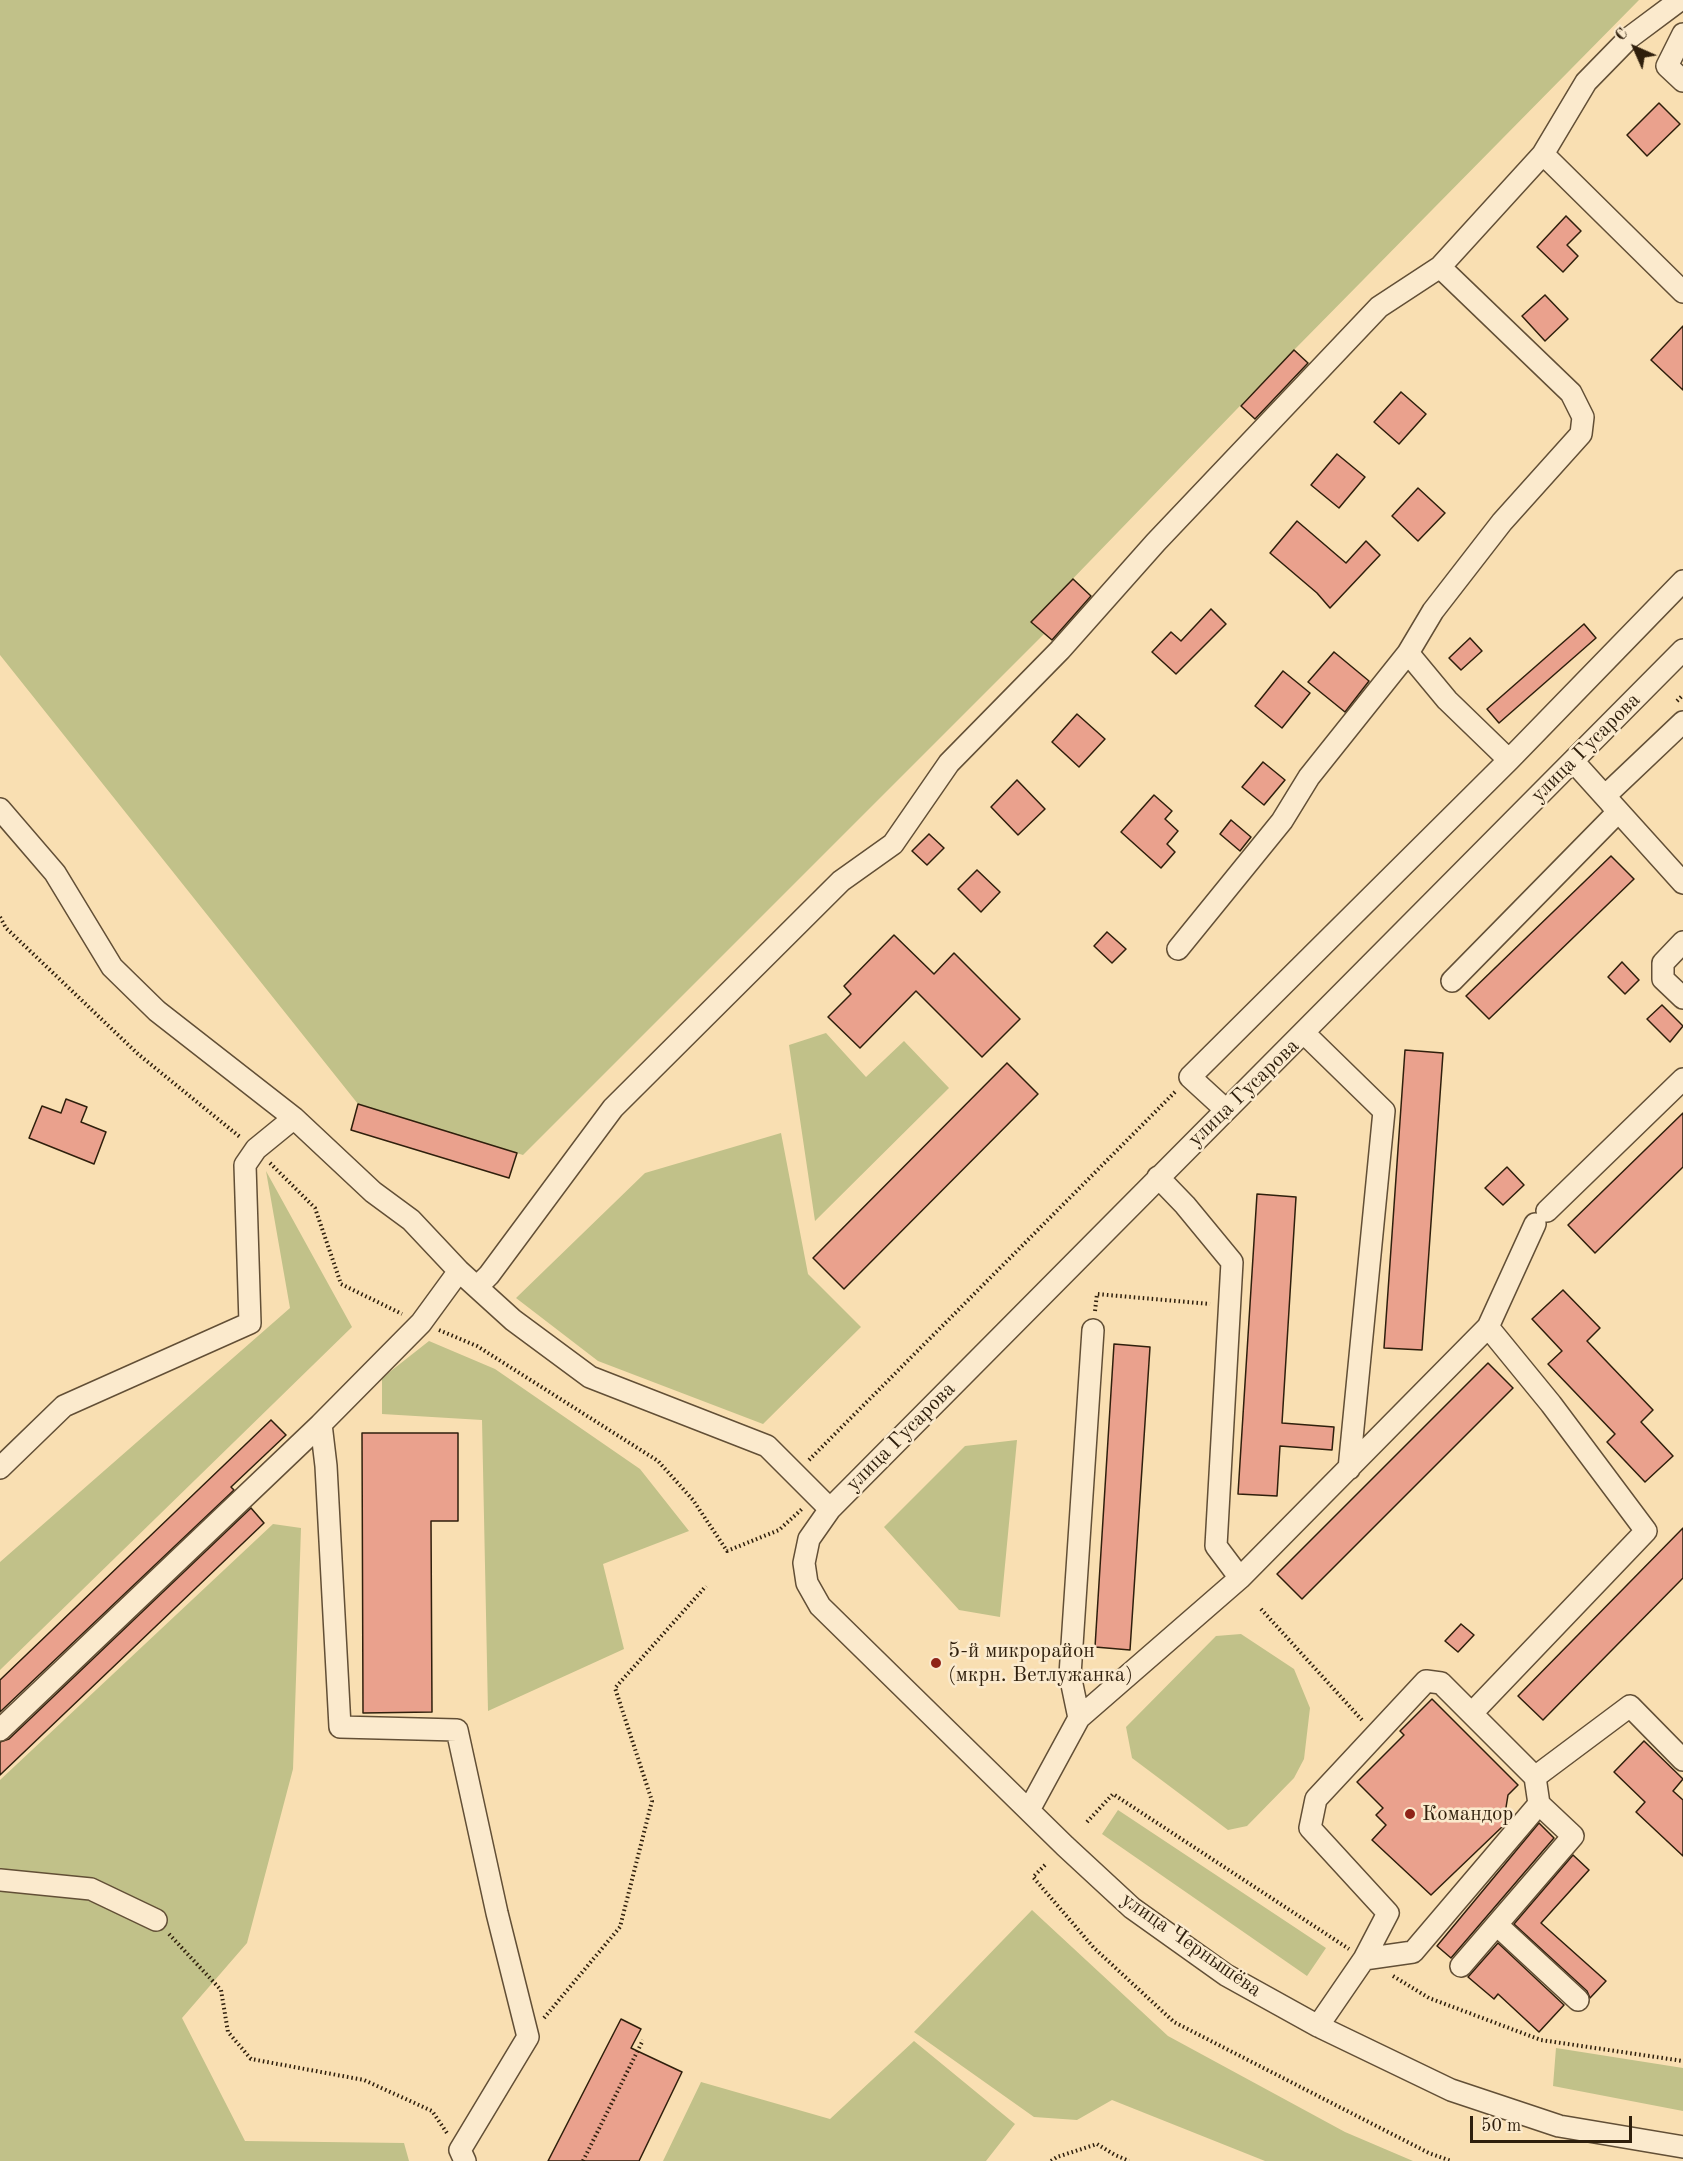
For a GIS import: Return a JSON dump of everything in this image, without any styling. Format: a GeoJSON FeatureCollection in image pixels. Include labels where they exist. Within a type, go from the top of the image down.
{"type":"FeatureCollection","features":[{"type":"Feature","properties":{"kind":"street"},"geometry":{"type":"LineString","coordinates":[[477,1287],[489,1275],[613,1108],[841,881],[893,844],[949,763],[1060,650],[1156,542],[1378,307],[1440,267],[1543,154],[1586,82],[1629,38],[1676,2],[1683,32],[1667,66],[1683,81]]}},
{"type":"Feature","properties":{"kind":"street"},"geometry":{"type":"LineString","coordinates":[[1543,154],[1683,292]]}},
{"type":"Feature","properties":{"kind":"street"},"geometry":{"type":"LineString","coordinates":[[1179,949],[1282,821],[1309,777],[1408,652],[1433,611],[1502,522],[1581,434],[1583,417],[1571,393],[1440,267]]}},
{"type":"Feature","properties":{"kind":"street"},"geometry":{"type":"LineString","coordinates":[[1226,1110],[1190,1077],[1509,760],[1683,581]]}},
{"type":"Feature","properties":{"kind":"street","name":"улица Гусарова"},"geometry":{"type":"LineString","coordinates":[[809,1539],[824,1502],[1304,1033],[1683,650]]}},
{"type":"Feature","properties":{"kind":"street"},"geometry":{"type":"LineString","coordinates":[[1408,652],[1448,700],[1509,760]]}},
{"type":"Feature","properties":{"kind":"street"},"geometry":{"type":"LineString","coordinates":[[1452,981],[1683,722]]}},
{"type":"Feature","properties":{"kind":"street"},"geometry":{"type":"LineString","coordinates":[[1573,761],[1683,884]]}},
{"type":"Feature","properties":{"kind":"street"},"geometry":{"type":"LineString","coordinates":[[0,809],[55,873],[112,967],[157,1011],[294,1118],[373,1192],[411,1220],[459,1271],[513,1320],[590,1377],[767,1446],[824,1502]]}},
{"type":"Feature","properties":{"kind":"street"},"geometry":{"type":"LineString","coordinates":[[1683,942],[1663,963],[1663,979],[1683,999]]}},
{"type":"Feature","properties":{"kind":"street"},"geometry":{"type":"LineString","coordinates":[[1304,1033],[1384,1112],[1349,1469]]}},
{"type":"Feature","properties":{"kind":"street"},"geometry":{"type":"LineString","coordinates":[[1029,1810],[1079,1718],[1240,1578],[1488,1327],[1541,1217],[1683,1079]]}},
{"type":"Feature","properties":{"kind":"street"},"geometry":{"type":"LineString","coordinates":[[0,1468],[64,1406],[250,1323],[245,1165],[256,1149],[294,1118]]}},
{"type":"Feature","properties":{"kind":"street"},"geometry":{"type":"LineString","coordinates":[[1158,1177],[1185,1205],[1232,1262],[1216,1546],[1240,1578]]}},
{"type":"Feature","properties":{"kind":"street"},"geometry":{"type":"LineString","coordinates":[[0,1730],[321,1424],[421,1323],[459,1271]]}},
{"type":"Feature","properties":{"kind":"street"},"geometry":{"type":"LineString","coordinates":[[1472,1713],[1646,1531],[1551,1404],[1488,1327]]}},
{"type":"Feature","properties":{"kind":"street"},"geometry":{"type":"LineString","coordinates":[[1079,1718],[1070,1675],[1093,1330]]}},
{"type":"Feature","properties":{"kind":"street"},"geometry":{"type":"LineString","coordinates":[[321,1424],[326,1466],[340,1727],[457,1730],[497,1913],[528,2037],[463,2156]]}},
{"type":"Feature","properties":{"kind":"street","name":"улица Чернышёва"},"geometry":{"type":"LineString","coordinates":[[809,1539],[804,1563],[807,1583],[820,1606],[1132,1908],[1227,1975],[1318,2026],[1451,2090],[1559,2126],[1683,2147]]}},
{"type":"Feature","properties":{"kind":"street"},"geometry":{"type":"LineString","coordinates":[[1318,2026],[1364,1959],[1388,1913],[1311,1828],[1316,1799],[1426,1681],[1442,1683],[1535,1777],[1539,1804],[1573,1836],[1461,1966]]}},
{"type":"Feature","properties":{"kind":"street"},"geometry":{"type":"LineString","coordinates":[[1535,1777],[1630,1706],[1683,1760]]}},
{"type":"Feature","properties":{"kind":"street"},"geometry":{"type":"LineString","coordinates":[[1364,1959],[1413,1952],[1539,1804]]}},
{"type":"Feature","properties":{"kind":"street"},"geometry":{"type":"LineString","coordinates":[[0,1880],[91,1889],[156,1920]]}},
{"type":"Feature","properties":{"kind":"street"},"geometry":{"type":"LineString","coordinates":[[1497,1925],[1578,2000]]}},
{"type":"Feature","properties":{"kind":"path"},"geometry":{"type":"LineString","coordinates":[[0,917],[6,928],[138,1054],[256,1149],[315,1208],[341,1284],[421,1323],[477,1346],[658,1461],[693,1500],[727,1551],[779,1530],[824,1502]]}},
{"type":"Feature","properties":{"kind":"path"},"geometry":{"type":"LineString","coordinates":[[796,1474],[1190,1077]]}},
{"type":"Feature","properties":{"kind":"path"},"geometry":{"type":"LineString","coordinates":[[1097,1294],[1229,1305]]}},
{"type":"Feature","properties":{"kind":"path"},"geometry":{"type":"LineString","coordinates":[[528,2037],[620,1927],[652,1801],[615,1688],[705,1586]]}},
{"type":"Feature","properties":{"kind":"path"},"geometry":{"type":"LineString","coordinates":[[1261,1609],[1364,1722]]}},
{"type":"Feature","properties":{"kind":"path"},"geometry":{"type":"LineString","coordinates":[[1045,1865],[1033,1877],[1094,1948],[1174,2022],[1451,2161]]}},
{"type":"Feature","properties":{"kind":"path"},"geometry":{"type":"LineString","coordinates":[[156,1920],[221,1990],[228,2032],[251,2059],[364,2079],[432,2111],[463,2156]]}},
{"type":"Feature","properties":{"kind":"path"},"geometry":{"type":"LineString","coordinates":[[584,2161],[643,2040]]}},
{"type":"Feature","properties":{"kind":"path"},"geometry":{"type":"LineString","coordinates":[[1051,2161],[1097,2144],[1129,2161]]}},
{"type":"Feature","properties":{"kind":"green space"},"geometry":{"type":"Polygon","coordinates":[[[0,0],[1639,0],[1294,350],[1031,622],[1044,634],[523,1155],[358,1104],[0,655],[0,0]]]}},
{"type":"Feature","properties":{"kind":"green space"},"geometry":{"type":"Polygon","coordinates":[[[826,1033],[866,1077],[904,1041],[949,1088],[815,1221],[789,1045],[826,1033]]]}},
{"type":"Feature","properties":{"kind":"green space"},"geometry":{"type":"Polygon","coordinates":[[[781,1133],[808,1274],[861,1327],[763,1424],[598,1361],[516,1298],[645,1173],[781,1133]]]}},
{"type":"Feature","properties":{"kind":"green space"},"geometry":{"type":"Polygon","coordinates":[[[266,1171],[352,1327],[0,1670],[0,1562],[290,1308],[266,1171]]]}},
{"type":"Feature","properties":{"kind":"green space"},"geometry":{"type":"Polygon","coordinates":[[[429,1341],[495,1369],[640,1469],[689,1531],[603,1564],[624,1649],[488,1711],[482,1420],[382,1414],[382,1378],[429,1341]]]}},
{"type":"Feature","properties":{"kind":"green space"},"geometry":{"type":"Polygon","coordinates":[[[1017,1440],[1000,1617],[959,1610],[884,1527],[965,1446],[1017,1440]]]}},
{"type":"Feature","properties":{"kind":"green space"},"geometry":{"type":"Polygon","coordinates":[[[273,1524],[301,1528],[293,1769],[247,1943],[182,2018],[245,2141],[404,2143],[409,2161],[0,2161],[0,1780],[273,1524]]]}},
{"type":"Feature","properties":{"kind":"green space"},"geometry":{"type":"Polygon","coordinates":[[[1241,1634],[1294,1669],[1310,1708],[1304,1759],[1294,1778],[1247,1826],[1228,1830],[1132,1758],[1126,1727],[1216,1636],[1241,1634]]]}},
{"type":"Feature","properties":{"kind":"green space"},"geometry":{"type":"Polygon","coordinates":[[[1118,1810],[1326,1948],[1307,1976],[1102,1834],[1118,1810]]]}},
{"type":"Feature","properties":{"kind":"green space"},"geometry":{"type":"Polygon","coordinates":[[[1032,1910],[1168,2036],[1345,2132],[1413,2161],[1265,2161],[1112,2100],[1077,2120],[1034,2117],[914,2032],[1032,1910]]]}},
{"type":"Feature","properties":{"kind":"green space"},"geometry":{"type":"Polygon","coordinates":[[[914,2041],[1015,2124],[986,2161],[663,2161],[701,2082],[830,2119],[914,2041]]]}},
{"type":"Feature","properties":{"kind":"green space"},"geometry":{"type":"Polygon","coordinates":[[[1556,2048],[1683,2068],[1683,2111],[1553,2086],[1556,2048]]]}},
{"type":"Feature","properties":{"kind":"building"},"geometry":{"type":"Polygon","coordinates":[[[1659,103],[1680,124],[1647,156],[1627,135],[1659,103]]]}},
{"type":"Feature","properties":{"kind":"building"},"geometry":{"type":"Polygon","coordinates":[[[1566,216],[1581,231],[1567,245],[1578,256],[1563,272],[1537,247],[1566,216]]]}},
{"type":"Feature","properties":{"kind":"building"},"geometry":{"type":"Polygon","coordinates":[[[1545,295],[1568,319],[1545,341],[1522,316],[1545,295]]]}},
{"type":"Feature","properties":{"kind":"building"},"geometry":{"type":"Polygon","coordinates":[[[1683,326],[1683,390],[1651,360],[1683,326]]]}},
{"type":"Feature","properties":{"kind":"building"},"geometry":{"type":"Polygon","coordinates":[[[1294,350],[1308,363],[1255,419],[1241,406],[1294,350]]]}},
{"type":"Feature","properties":{"kind":"building"},"geometry":{"type":"Polygon","coordinates":[[[1401,392],[1426,414],[1399,444],[1374,422],[1401,392]]]}},
{"type":"Feature","properties":{"kind":"building"},"geometry":{"type":"Polygon","coordinates":[[[1337,454],[1365,477],[1339,508],[1311,485],[1337,454]]]}},
{"type":"Feature","properties":{"kind":"building"},"geometry":{"type":"Polygon","coordinates":[[[1418,488],[1445,513],[1418,541],[1392,516],[1418,488]]]}},
{"type":"Feature","properties":{"kind":"building"},"geometry":{"type":"Polygon","coordinates":[[[1297,521],[1346,563],[1366,541],[1380,555],[1330,608],[1317,593],[1270,553],[1297,521]]]}},
{"type":"Feature","properties":{"kind":"building"},"geometry":{"type":"Polygon","coordinates":[[[1073,579],[1091,596],[1052,640],[1031,622],[1073,579]]]}},
{"type":"Feature","properties":{"kind":"building"},"geometry":{"type":"Polygon","coordinates":[[[1211,609],[1226,624],[1176,674],[1152,652],[1171,632],[1181,641],[1211,609]]]}},
{"type":"Feature","properties":{"kind":"building"},"geometry":{"type":"Polygon","coordinates":[[[1584,624],[1596,638],[1499,723],[1487,709],[1584,624]]]}},
{"type":"Feature","properties":{"kind":"building"},"geometry":{"type":"Polygon","coordinates":[[[1470,638],[1482,651],[1461,670],[1449,658],[1470,638]]]}},
{"type":"Feature","properties":{"kind":"building"},"geometry":{"type":"Polygon","coordinates":[[[1334,652],[1369,681],[1345,712],[1308,682],[1334,652]]]}},
{"type":"Feature","properties":{"kind":"building"},"geometry":{"type":"Polygon","coordinates":[[[1283,671],[1310,693],[1282,728],[1255,706],[1283,671]]]}},
{"type":"Feature","properties":{"kind":"building"},"geometry":{"type":"Polygon","coordinates":[[[1077,714],[1105,739],[1079,767],[1052,742],[1077,714]]]}},
{"type":"Feature","properties":{"kind":"building"},"geometry":{"type":"Polygon","coordinates":[[[1263,762],[1285,780],[1264,805],[1242,787],[1263,762]]]}},
{"type":"Feature","properties":{"kind":"building"},"geometry":{"type":"Polygon","coordinates":[[[1017,780],[1045,809],[1018,835],[991,807],[1017,780]]]}},
{"type":"Feature","properties":{"kind":"building"},"geometry":{"type":"Polygon","coordinates":[[[1154,795],[1172,811],[1165,819],[1178,831],[1167,844],[1175,852],[1161,868],[1121,832],[1154,795]]]}},
{"type":"Feature","properties":{"kind":"building"},"geometry":{"type":"Polygon","coordinates":[[[1231,820],[1251,837],[1240,851],[1220,834],[1231,820]]]}},
{"type":"Feature","properties":{"kind":"building"},"geometry":{"type":"Polygon","coordinates":[[[929,834],[944,848],[927,865],[912,851],[929,834]]]}},
{"type":"Feature","properties":{"kind":"building"},"geometry":{"type":"Polygon","coordinates":[[[1611,856],[1634,879],[1489,1019],[1466,996],[1611,856]]]}},
{"type":"Feature","properties":{"kind":"building"},"geometry":{"type":"Polygon","coordinates":[[[977,870],[1000,892],[981,912],[958,889],[977,870]]]}},
{"type":"Feature","properties":{"kind":"building"},"geometry":{"type":"Polygon","coordinates":[[[1107,932],[1126,949],[1112,963],[1094,946],[1107,932]]]}},
{"type":"Feature","properties":{"kind":"building"},"geometry":{"type":"Polygon","coordinates":[[[894,935],[934,974],[954,953],[1020,1019],[982,1057],[916,991],[860,1048],[828,1017],[851,994],[844,986],[894,935]]]}},
{"type":"Feature","properties":{"kind":"building"},"geometry":{"type":"Polygon","coordinates":[[[1622,962],[1639,980],[1625,994],[1608,977],[1622,962]]]}},
{"type":"Feature","properties":{"kind":"building"},"geometry":{"type":"Polygon","coordinates":[[[1662,1005],[1683,1026],[1670,1042],[1647,1019],[1662,1005]]]}},
{"type":"Feature","properties":{"kind":"building"},"geometry":{"type":"Polygon","coordinates":[[[1405,1050],[1443,1053],[1422,1350],[1384,1348],[1405,1050]]]}},
{"type":"Feature","properties":{"kind":"building"},"geometry":{"type":"Polygon","coordinates":[[[1007,1063],[1038,1094],[844,1289],[813,1258],[1007,1063]]]}},
{"type":"Feature","properties":{"kind":"building"},"geometry":{"type":"Polygon","coordinates":[[[66,1099],[87,1107],[81,1122],[106,1132],[94,1164],[29,1138],[42,1106],[61,1113],[66,1099]]]}},
{"type":"Feature","properties":{"kind":"building"},"geometry":{"type":"Polygon","coordinates":[[[358,1104],[517,1153],[509,1178],[351,1130],[358,1104]]]}},
{"type":"Feature","properties":{"kind":"building"},"geometry":{"type":"Polygon","coordinates":[[[1683,1113],[1683,1167],[1595,1253],[1568,1225],[1683,1113]]]}},
{"type":"Feature","properties":{"kind":"building"},"geometry":{"type":"Polygon","coordinates":[[[1507,1167],[1524,1185],[1503,1205],[1485,1188],[1507,1167]]]}},
{"type":"Feature","properties":{"kind":"building"},"geometry":{"type":"Polygon","coordinates":[[[1257,1194],[1296,1197],[1282,1423],[1334,1427],[1332,1450],[1280,1446],[1277,1496],[1238,1494],[1257,1194]]]}},
{"type":"Feature","properties":{"kind":"building"},"geometry":{"type":"Polygon","coordinates":[[[1563,1290],[1600,1328],[1587,1341],[1653,1410],[1641,1422],[1673,1456],[1645,1482],[1607,1442],[1615,1434],[1548,1364],[1562,1351],[1532,1319],[1563,1290]]]}},
{"type":"Feature","properties":{"kind":"building"},"geometry":{"type":"Polygon","coordinates":[[[1114,1344],[1150,1347],[1130,1650],[1095,1647],[1114,1344]]]}},
{"type":"Feature","properties":{"kind":"building"},"geometry":{"type":"Polygon","coordinates":[[[1488,1363],[1513,1388],[1302,1599],[1277,1574],[1488,1363]]]}},
{"type":"Feature","properties":{"kind":"building"},"geometry":{"type":"Polygon","coordinates":[[[271,1420],[286,1435],[231,1487],[234,1490],[0,1712],[0,1680],[271,1420]]]}},
{"type":"Feature","properties":{"kind":"building"},"geometry":{"type":"Polygon","coordinates":[[[362,1433],[458,1433],[458,1521],[431,1521],[432,1712],[363,1713],[362,1433]]]}},
{"type":"Feature","properties":{"kind":"building"},"geometry":{"type":"Polygon","coordinates":[[[251,1508],[264,1523],[0,1775],[0,1742],[9,1739],[251,1508]]]}},
{"type":"Feature","properties":{"kind":"building"},"geometry":{"type":"Polygon","coordinates":[[[1683,1528],[1683,1578],[1543,1720],[1518,1696],[1683,1528]]]}},
{"type":"Feature","properties":{"kind":"building"},"geometry":{"type":"Polygon","coordinates":[[[1461,1624],[1474,1635],[1458,1652],[1445,1641],[1461,1624]]]}},
{"type":"Feature","properties":{"kind":"building"},"geometry":{"type":"Polygon","coordinates":[[[1432,1699],[1518,1785],[1508,1795],[1503,1826],[1431,1895],[1372,1840],[1386,1825],[1376,1815],[1383,1808],[1357,1782],[1404,1735],[1400,1731],[1432,1699]]]}},
{"type":"Feature","properties":{"kind":"building"},"geometry":{"type":"Polygon","coordinates":[[[1644,1741],[1683,1779],[1673,1791],[1683,1800],[1683,1856],[1636,1812],[1645,1802],[1614,1772],[1644,1741]]]}},
{"type":"Feature","properties":{"kind":"building"},"geometry":{"type":"Polygon","coordinates":[[[1539,1823],[1554,1838],[1451,1958],[1437,1946],[1539,1823]]]}},
{"type":"Feature","properties":{"kind":"building"},"geometry":{"type":"Polygon","coordinates":[[[1573,1855],[1589,1870],[1541,1923],[1606,1981],[1590,1998],[1587,1991],[1514,1924],[1573,1855]]]}},
{"type":"Feature","properties":{"kind":"building"},"geometry":{"type":"Polygon","coordinates":[[[1498,1943],[1564,2005],[1539,2032],[1498,1994],[1494,1999],[1468,1977],[1498,1943]]]}},
{"type":"Feature","properties":{"kind":"building"},"geometry":{"type":"Polygon","coordinates":[[[621,2019],[641,2029],[631,2048],[682,2072],[639,2161],[548,2161],[621,2019]]]}},
{"type":"Feature","properties":{"kind":"place","name":"5-й микрорайон (мкрн. Ветлужанка)"},"geometry":{"type":"Point","coordinates":[936,1663]}},
{"type":"Feature","properties":{"kind":"place","name":"Командор"},"geometry":{"type":"Point","coordinates":[1410,1814]}}]}
